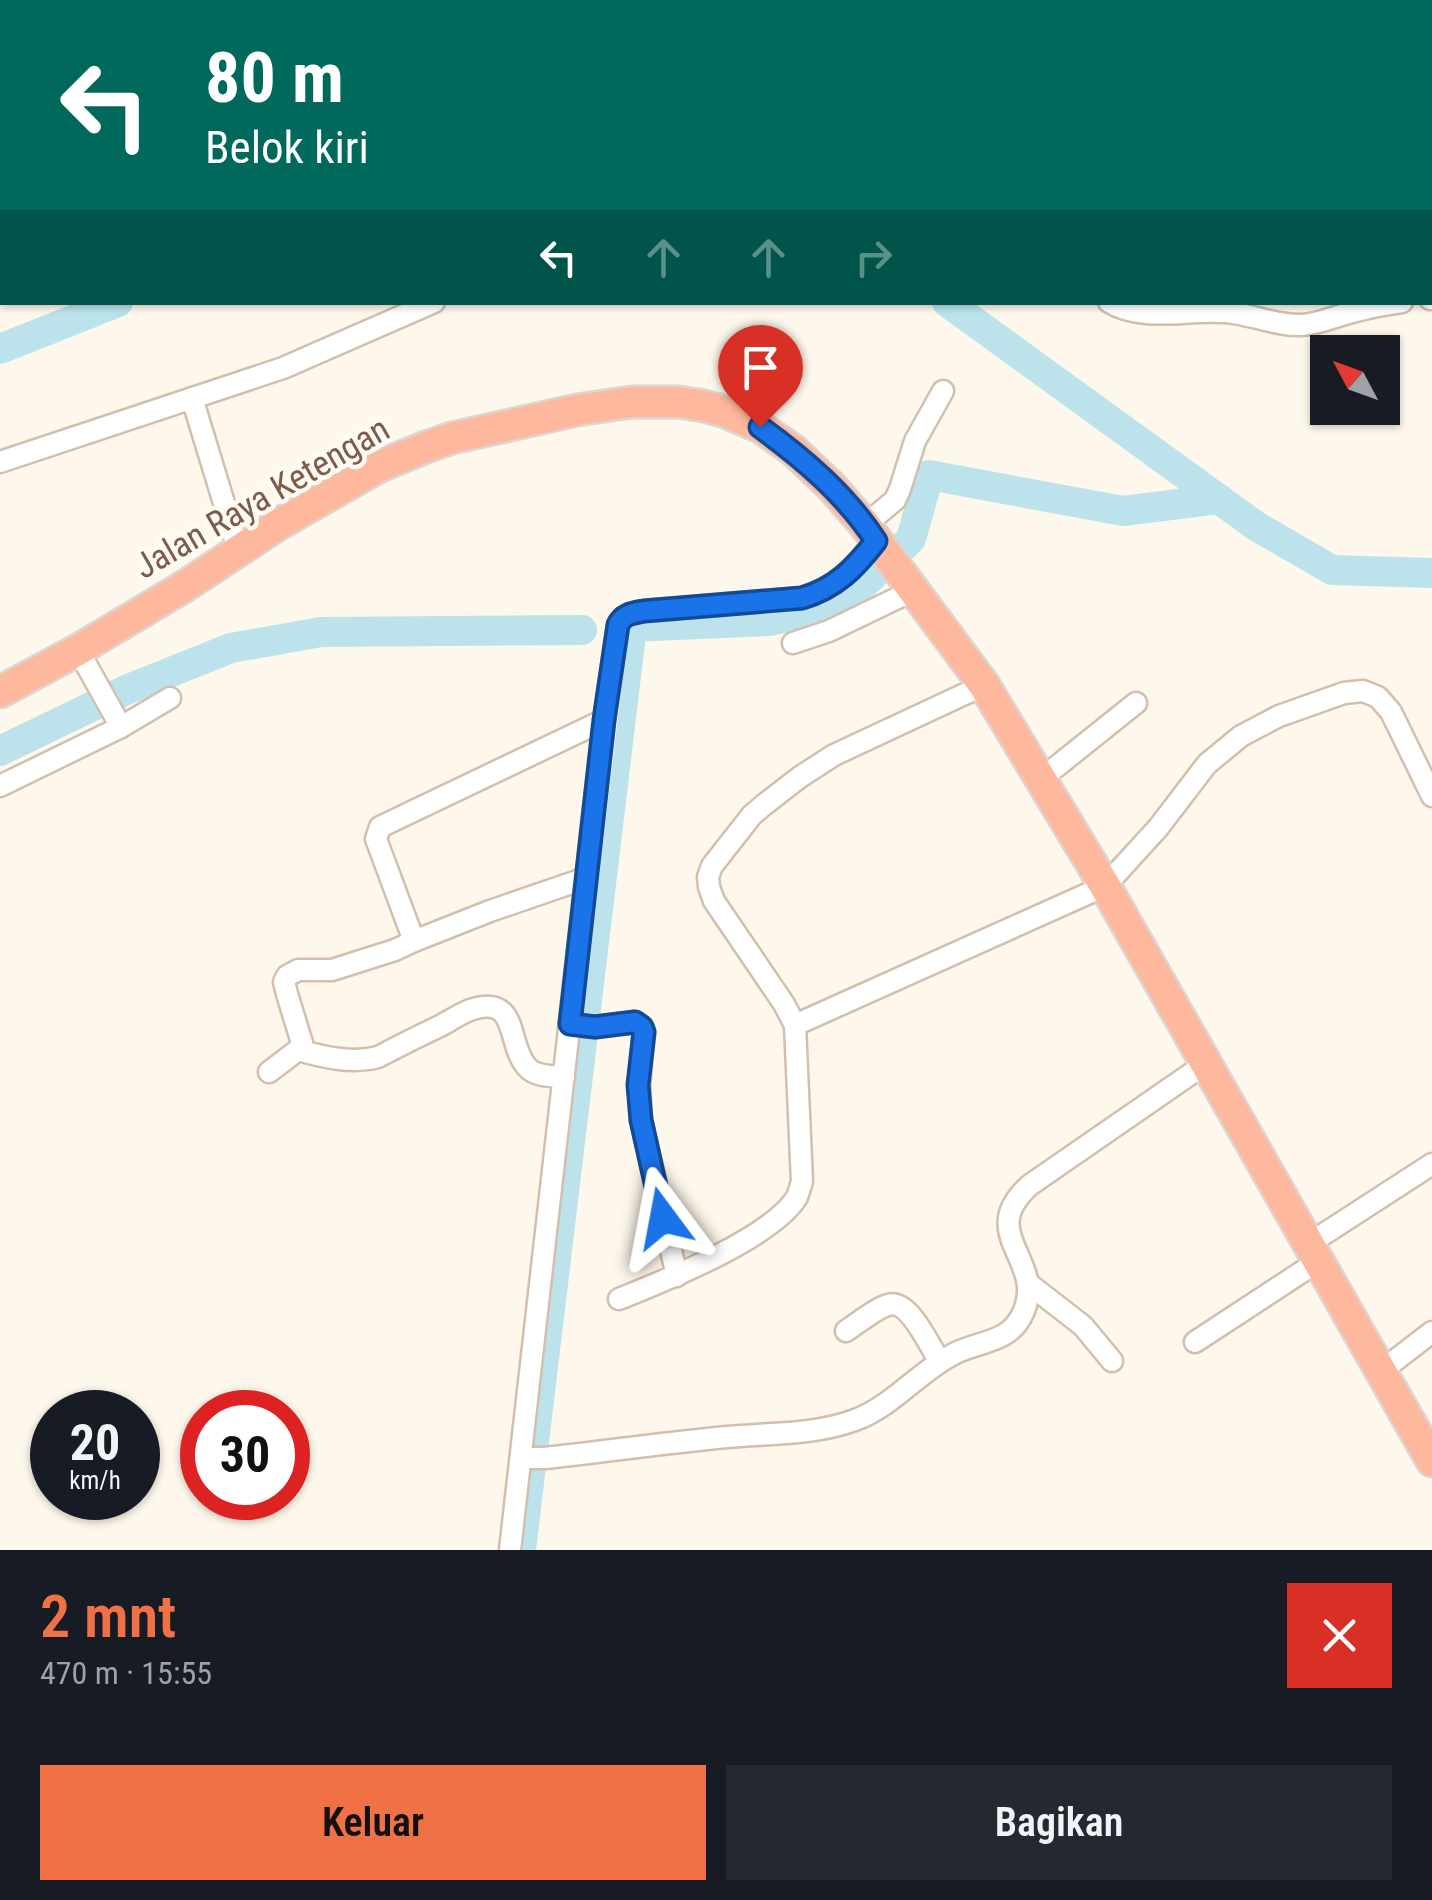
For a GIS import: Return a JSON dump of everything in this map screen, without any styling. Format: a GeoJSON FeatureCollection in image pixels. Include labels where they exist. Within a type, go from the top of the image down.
{"type":"FeatureCollection","features":[{"type":"Feature","properties":{"kind":"highway","name":"Jalan Raya Ketengan"},"geometry":{"type":"LineString","coordinates":[[0,692],[86,663],[238,550],[404,454],[476,432],[632,402],[704,406],[760,427],[831,486],[984,686],[1105,886],[1432,1460]]}},
{"type":"Feature","properties":{"kind":"street"},"geometry":{"type":"LineString","coordinates":[[0,462],[283,368],[427,305]]}},
{"type":"Feature","properties":{"kind":"street"},"geometry":{"type":"LineString","coordinates":[[1114,305],[1139,314],[1205,310],[1307,325],[1382,305]]}},
{"type":"Feature","properties":{"kind":"street"},"geometry":{"type":"LineString","coordinates":[[510,1550],[531,1458],[564,1077],[581,1026],[586,878],[618,628],[628,614],[644,611],[802,598],[823,592],[855,567],[874,538],[900,489],[915,441],[943,391]]}},
{"type":"Feature","properties":{"kind":"street"},"geometry":{"type":"LineString","coordinates":[[192,398],[238,550]]}},
{"type":"Feature","properties":{"kind":"street"},"geometry":{"type":"LineString","coordinates":[[792,643],[828,631],[908,582]]}},
{"type":"Feature","properties":{"kind":"street"},"geometry":{"type":"LineString","coordinates":[[86,663],[117,719]]}},
{"type":"Feature","properties":{"kind":"street"},"geometry":{"type":"LineString","coordinates":[[619,1299],[677,1276],[763,1229],[797,1197],[802,1182],[794,1025],[714,901],[708,877],[712,866],[752,815],[800,777],[854,744],[984,686]]}},
{"type":"Feature","properties":{"kind":"street"},"geometry":{"type":"LineString","coordinates":[[794,1025],[1105,886],[1158,828],[1207,764],[1240,736],[1278,716],[1344,693],[1363,690],[1378,697],[1390,712],[1432,796]]}},
{"type":"Feature","properties":{"kind":"street"},"geometry":{"type":"LineString","coordinates":[[0,786],[117,719],[170,698]]}},
{"type":"Feature","properties":{"kind":"street"},"geometry":{"type":"LineString","coordinates":[[1041,778],[1136,703]]}},
{"type":"Feature","properties":{"kind":"street"},"geometry":{"type":"LineString","coordinates":[[414,941],[376,839],[380,828],[604,720]]}},
{"type":"Feature","properties":{"kind":"street"},"geometry":{"type":"LineString","coordinates":[[269,1072],[298,1050],[302,1042],[286,994],[287,976],[298,970],[332,970],[395,950],[586,878]]}},
{"type":"Feature","properties":{"kind":"street"},"geometry":{"type":"LineString","coordinates":[[298,1050],[322,1057],[366,1060],[471,1010],[490,1007],[501,1010],[509,1022],[527,1068],[534,1073],[564,1077]]}},
{"type":"Feature","properties":{"kind":"street"},"geometry":{"type":"LineString","coordinates":[[581,1026],[635,1022],[644,1032],[638,1085],[641,1120],[677,1276]]}},
{"type":"Feature","properties":{"kind":"street"},"geometry":{"type":"LineString","coordinates":[[531,1458],[790,1433],[857,1420],[940,1362],[1010,1333],[1022,1316],[1029,1284],[1008,1231],[1010,1210],[1018,1197],[1205,1064]]}},
{"type":"Feature","properties":{"kind":"street"},"geometry":{"type":"LineString","coordinates":[[1195,1342],[1432,1164]]}},
{"type":"Feature","properties":{"kind":"street"},"geometry":{"type":"LineString","coordinates":[[1029,1284],[1083,1326],[1112,1361]]}},
{"type":"Feature","properties":{"kind":"street"},"geometry":{"type":"LineString","coordinates":[[846,1331],[890,1304],[902,1305],[940,1362]]}},
{"type":"Feature","properties":{"kind":"street"},"geometry":{"type":"LineString","coordinates":[[1380,1372],[1432,1332]]}},
{"type":"Feature","properties":{"kind":"waterway"},"geometry":{"type":"LineString","coordinates":[[0,349],[110,305]]}},
{"type":"Feature","properties":{"kind":"waterway"},"geometry":{"type":"LineString","coordinates":[[951,305],[1256,526],[1332,570],[1432,573]]}},
{"type":"Feature","properties":{"kind":"waterway"},"geometry":{"type":"LineString","coordinates":[[630,627],[769,621],[842,605],[911,539],[929,475],[1123,511],[1219,499]]}},
{"type":"Feature","properties":{"kind":"waterway"},"geometry":{"type":"LineString","coordinates":[[527,1550],[638,626]]}},
{"type":"Feature","properties":{"kind":"waterway"},"geometry":{"type":"LineString","coordinates":[[0,751],[126,690],[231,648],[321,632],[582,630]]}},
{"type":"Feature","properties":{"kind":"route"},"geometry":{"type":"LineString","coordinates":[[663,1218],[641,1120],[638,1085],[642,1027],[635,1022],[595,1027],[570,1024],[618,625],[628,614],[644,611],[802,598],[823,592],[855,567],[876,541],[831,486],[760,427]]}}]}
